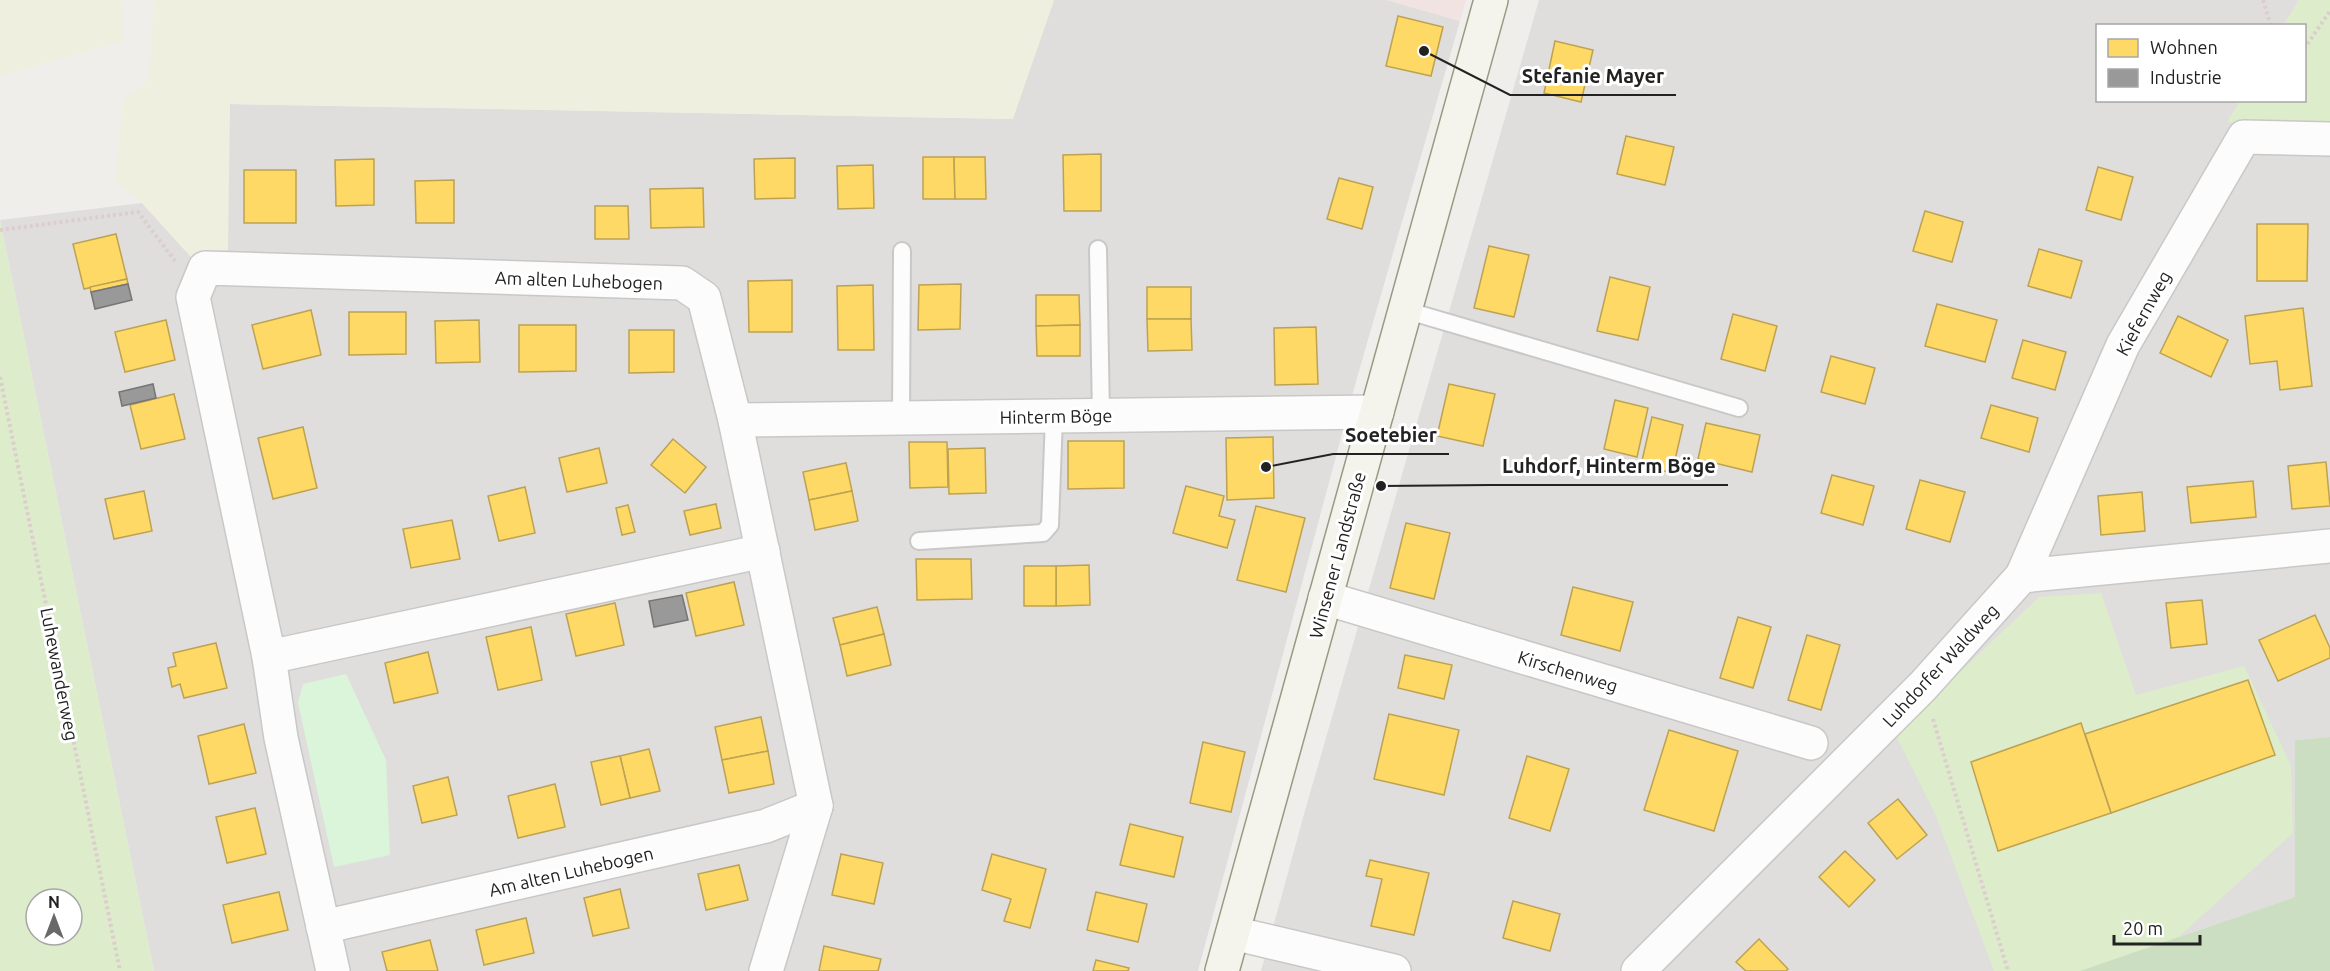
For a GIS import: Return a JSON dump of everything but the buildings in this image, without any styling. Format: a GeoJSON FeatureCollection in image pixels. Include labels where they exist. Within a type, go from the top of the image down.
{"type":"FeatureCollection","features":[{"type":"Feature","properties":{"kind":"main road","name":"Winsener Landstraße"},"geometry":{"type":"LineString","coordinates":[[1222,971],[1491,0]]}},
{"type":"Feature","properties":{"kind":"street","name":"Kiefernweg"},"geometry":{"type":"LineString","coordinates":[[2022,576],[2123,345],[2244,137],[2330,139]]}},
{"type":"Feature","properties":{"kind":"street","name":"Am alten Luhebogen"},"geometry":{"type":"LineString","coordinates":[[199,283],[205,268],[682,283],[704,298],[735,420],[816,806],[766,971]]}},
{"type":"Feature","properties":{"kind":"street"},"geometry":{"type":"LineString","coordinates":[[199,283],[193,297],[269,657],[281,738],[333,971]]}},
{"type":"Feature","properties":{"kind":"street","name":"Hinterm Böge"},"geometry":{"type":"LineString","coordinates":[[735,420],[1377,412]]}},
{"type":"Feature","properties":{"kind":"street"},"geometry":{"type":"LineString","coordinates":[[2022,576],[2330,546]]}},
{"type":"Feature","properties":{"kind":"street"},"geometry":{"type":"LineString","coordinates":[[269,657],[763,551]]}},
{"type":"Feature","properties":{"kind":"street","name":"Luhdorfer Waldweg"},"geometry":{"type":"LineString","coordinates":[[1638,971],[1923,686],[2022,576]]}},
{"type":"Feature","properties":{"kind":"street","name":"Kirschenweg"},"geometry":{"type":"LineString","coordinates":[[1325,598],[1811,743]]}},
{"type":"Feature","properties":{"kind":"street","name":"Am alten Luhebogen"},"geometry":{"type":"LineString","coordinates":[[323,927],[766,826],[816,806]]}},
{"type":"Feature","properties":{"kind":"street"},"geometry":{"type":"LineString","coordinates":[[1233,933],[1394,971]]}},
{"type":"Feature","properties":{"kind":"lane"},"geometry":{"type":"LineString","coordinates":[[1098,249],[1101,416]]}},
{"type":"Feature","properties":{"kind":"lane"},"geometry":{"type":"LineString","coordinates":[[901,418],[902,251]]}},
{"type":"Feature","properties":{"kind":"lane"},"geometry":{"type":"LineString","coordinates":[[1405,310],[1739,408]]}},
{"type":"Feature","properties":{"kind":"lane"},"geometry":{"type":"LineString","coordinates":[[919,541],[1043,532],[1050,525],[1054,416]]}},
{"type":"Feature","properties":{"kind":"path"},"geometry":{"type":"LineString","coordinates":[[2263,0],[2270,24]]}},
{"type":"Feature","properties":{"kind":"path"},"geometry":{"type":"LineString","coordinates":[[2306,47],[2330,11]]}},
{"type":"Feature","properties":{"kind":"path"},"geometry":{"type":"LineString","coordinates":[[0,230],[138,212],[179,266],[199,283]]}},
{"type":"Feature","properties":{"kind":"path","name":"Luhewanderweg"},"geometry":{"type":"LineString","coordinates":[[0,377],[120,971]]}},
{"type":"Feature","properties":{"kind":"path"},"geometry":{"type":"LineString","coordinates":[[1923,686],[2008,971]]}},
{"type":"Feature","properties":{"kind":"shaded area"},"geometry":{"type":"Polygon","coordinates":[[[1054,0],[1387,0],[1460,21],[1357,378],[1198,971],[154,971],[0,220],[142,203],[192,258],[230,104],[1012,119],[1054,0]]]}},
{"type":"Feature","properties":{"kind":"shaded area"},"geometry":{"type":"Polygon","coordinates":[[[1387,0],[1466,0],[1460,21],[1387,0]]]}},
{"type":"Feature","properties":{"kind":"shaded area"},"geometry":{"type":"Polygon","coordinates":[[[1539,0],[2299,0],[2285,24],[2096,24],[2096,102],[2239,102],[2228,122],[2330,124],[2330,737],[2295,740],[2295,897],[2080,971],[1261,971],[1304,814],[1539,0]]]}},
{"type":"Feature","properties":{"kind":"green space"},"geometry":{"type":"Polygon","coordinates":[[[0,0],[121,0],[123,41],[0,76],[0,0]]]}},
{"type":"Feature","properties":{"kind":"green space"},"geometry":{"type":"Polygon","coordinates":[[[154,0],[1054,0],[1013,119],[230,104],[228,250],[192,258],[142,203],[116,182],[122,101],[149,80],[154,0]]]}},
{"type":"Feature","properties":{"kind":"green space"},"geometry":{"type":"Polygon","coordinates":[[[2299,0],[2330,0],[2330,124],[2227,122],[2239,102],[2306,102],[2306,24],[2285,24],[2299,0]]]}},
{"type":"Feature","properties":{"kind":"green space"},"geometry":{"type":"Polygon","coordinates":[[[0,220],[154,971],[0,971],[0,220]]]}},
{"type":"Feature","properties":{"kind":"green space"},"geometry":{"type":"Polygon","coordinates":[[[2101,593],[2136,695],[2244,666],[2291,766],[2293,833],[2141,971],[1994,971],[1936,816],[1895,734],[2039,597],[2101,593]]]}},
{"type":"Feature","properties":{"kind":"green space"},"geometry":{"type":"Polygon","coordinates":[[[346,674],[386,760],[390,855],[334,867],[298,703],[303,684],[346,674]]]}},
{"type":"Feature","properties":{"kind":"green space"},"geometry":{"type":"Polygon","coordinates":[[[2330,737],[2330,971],[2080,971],[2295,897],[2295,740],[2330,737]]]}},
{"type":"Feature","properties":{"kind":"place","name":"Stefanie Mayer"},"geometry":{"type":"Point","coordinates":[1424,51]}},
{"type":"Feature","properties":{"kind":"place","name":"Soetebier"},"geometry":{"type":"Point","coordinates":[1266,467]}},
{"type":"Feature","properties":{"kind":"place","name":"Luhdorf, Hinterm Böge"},"geometry":{"type":"Point","coordinates":[1381,486]}}]}
